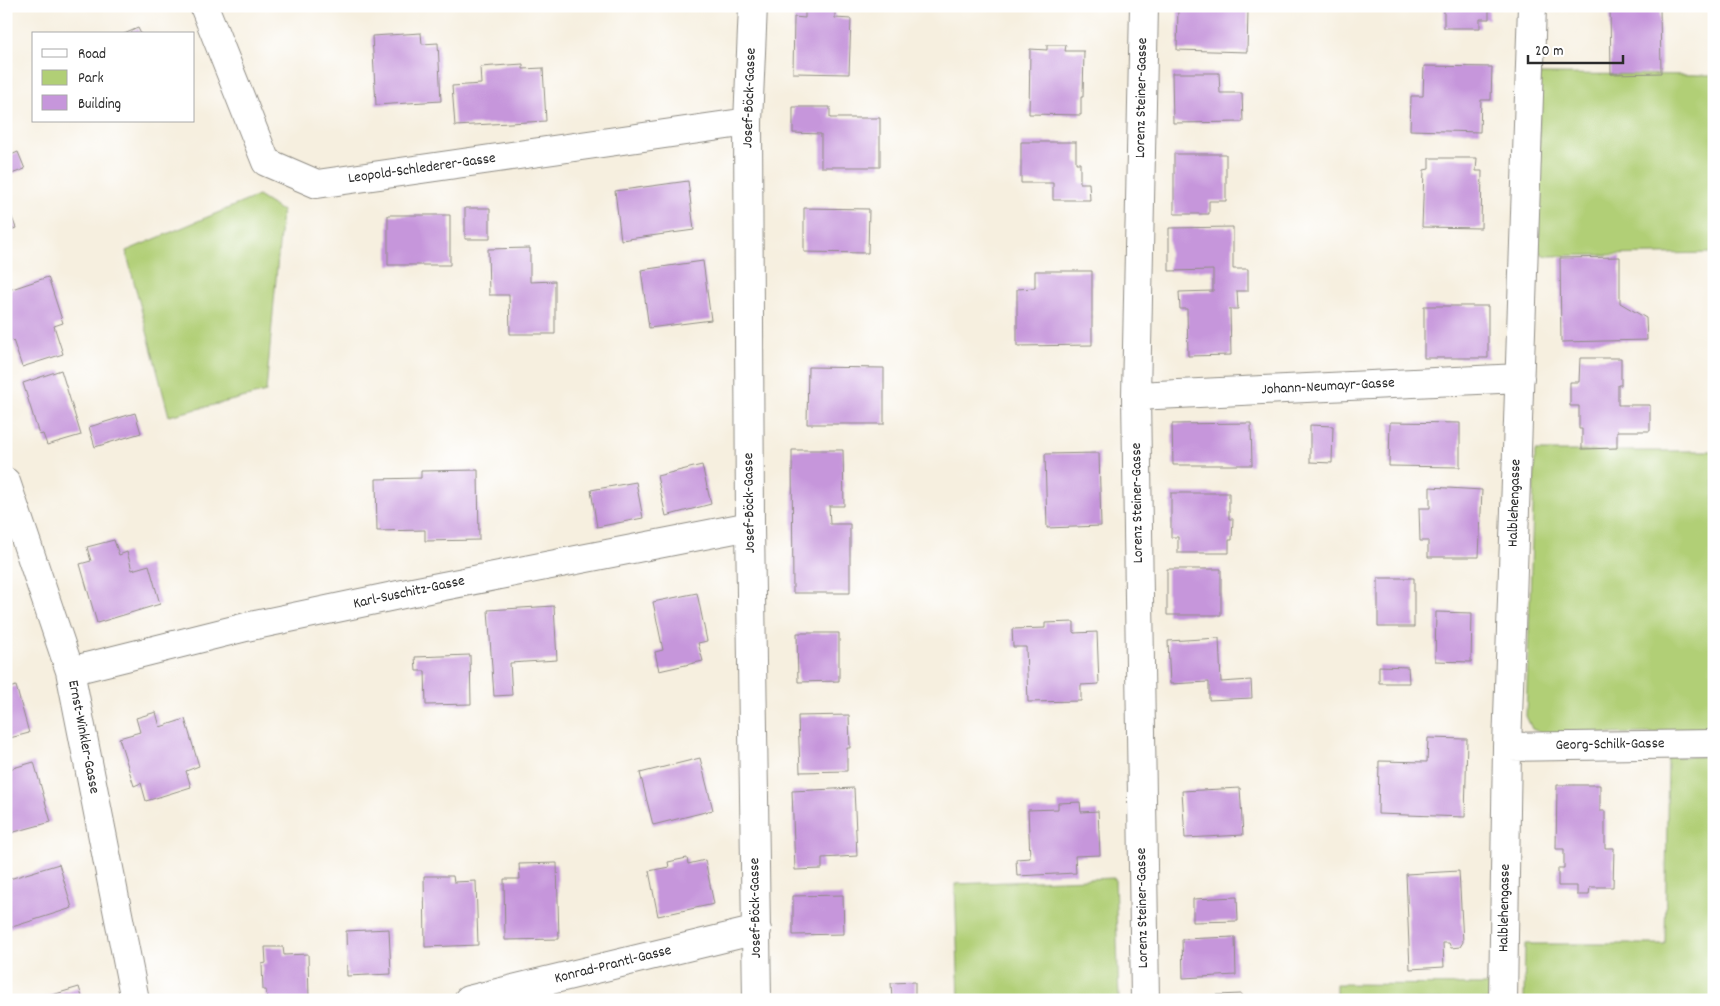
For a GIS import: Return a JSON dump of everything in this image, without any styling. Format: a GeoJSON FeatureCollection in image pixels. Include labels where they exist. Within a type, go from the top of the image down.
{"type":"FeatureCollection","features":[{"type":"Feature","properties":{"kind":"street","name":"Leopold-Schlederer-Gasse"},"geometry":{"type":"LineString","coordinates":[[204,6],[266,162],[317,184],[748,122]]}},
{"type":"Feature","properties":{"kind":"street","name":"Josef-Böck-Gasse"},"geometry":{"type":"LineString","coordinates":[[753,6],[748,122],[750,526],[757,1000]]}},
{"type":"Feature","properties":{"kind":"street","name":"Lorenz Steiner-Gasse"},"geometry":{"type":"LineString","coordinates":[[1144,6],[1136,396],[1145,1000]]}},
{"type":"Feature","properties":{"kind":"street","name":"Halblehengasse"},"geometry":{"type":"LineString","coordinates":[[1504,1000],[1507,747],[1532,6]]}},
{"type":"Feature","properties":{"kind":"street","name":"Johann-Neumayr-Gasse"},"geometry":{"type":"LineString","coordinates":[[1136,396],[1520,378]]}},
{"type":"Feature","properties":{"kind":"street","name":"Ernst-Winkler-Gasse"},"geometry":{"type":"LineString","coordinates":[[6,482],[70,671],[134,1000]]}},
{"type":"Feature","properties":{"kind":"street","name":"Karl-Suschitz-Gasse"},"geometry":{"type":"LineString","coordinates":[[70,671],[256,625],[418,591],[750,526]]}},
{"type":"Feature","properties":{"kind":"street","name":"Georg-Schilk-Gasse"},"geometry":{"type":"LineString","coordinates":[[1507,747],[1714,744]]}},
{"type":"Feature","properties":{"kind":"street","name":"Konrad-Prantl-Gasse"},"geometry":{"type":"LineString","coordinates":[[468,1000],[757,930]]}},
{"type":"Feature","properties":{"kind":"green space"},"geometry":{"type":"Polygon","coordinates":[[[1540,74],[1714,75],[1714,253],[1547,256],[1540,253],[1537,246],[1540,74]]]}},
{"type":"Feature","properties":{"kind":"green space"},"geometry":{"type":"Polygon","coordinates":[[[258,196],[282,211],[266,392],[169,416],[126,251],[258,196]]]}},
{"type":"Feature","properties":{"kind":"green space"},"geometry":{"type":"Polygon","coordinates":[[[1535,451],[1714,451],[1714,732],[1548,735],[1532,729],[1526,716],[1535,451]]]}},
{"type":"Feature","properties":{"kind":"green space"},"geometry":{"type":"Polygon","coordinates":[[[1714,756],[1714,1000],[1524,1000],[1525,944],[1665,944],[1668,757],[1714,756]]]}},
{"type":"Feature","properties":{"kind":"green space"},"geometry":{"type":"Polygon","coordinates":[[[1115,878],[1119,1000],[959,1000],[955,884],[1115,878]]]}},
{"type":"Feature","properties":{"kind":"green space"},"geometry":{"type":"Polygon","coordinates":[[[1336,984],[1494,985],[1494,1000],[1336,1000],[1336,984]]]}},
{"type":"Feature","properties":{"kind":"building"},"geometry":{"type":"Polygon","coordinates":[[[805,6],[835,7],[835,18],[851,19],[849,74],[793,73],[794,17],[805,18],[805,6]]]}},
{"type":"Feature","properties":{"kind":"building"},"geometry":{"type":"Polygon","coordinates":[[[1215,6],[1265,6],[1265,10],[1248,10],[1247,52],[1177,50],[1178,9],[1215,9],[1215,6]]]}},
{"type":"Feature","properties":{"kind":"building"},"geometry":{"type":"Polygon","coordinates":[[[1444,6],[1489,6],[1489,19],[1480,19],[1480,28],[1444,28],[1444,6]]]}},
{"type":"Feature","properties":{"kind":"building"},"geometry":{"type":"Polygon","coordinates":[[[1610,7],[1660,7],[1661,73],[1611,74],[1610,7]]]}},
{"type":"Feature","properties":{"kind":"building"},"geometry":{"type":"Polygon","coordinates":[[[138,28],[140,32],[129,32],[138,28]]]}},
{"type":"Feature","properties":{"kind":"building"},"geometry":{"type":"Polygon","coordinates":[[[421,33],[422,44],[438,43],[441,101],[376,105],[372,36],[421,33]]]}},
{"type":"Feature","properties":{"kind":"building"},"geometry":{"type":"Polygon","coordinates":[[[1047,45],[1066,45],[1065,51],[1084,51],[1081,115],[1029,114],[1030,49],[1047,50],[1047,45]]]}},
{"type":"Feature","properties":{"kind":"building"},"geometry":{"type":"Polygon","coordinates":[[[523,64],[523,69],[543,68],[546,121],[455,126],[452,86],[481,84],[480,67],[523,64]]]}},
{"type":"Feature","properties":{"kind":"building"},"geometry":{"type":"Polygon","coordinates":[[[1424,66],[1492,67],[1491,100],[1481,100],[1480,132],[1410,130],[1411,96],[1423,96],[1424,66]]]}},
{"type":"Feature","properties":{"kind":"building"},"geometry":{"type":"Polygon","coordinates":[[[1172,73],[1219,73],[1220,93],[1242,93],[1243,122],[1173,123],[1172,73]]]}},
{"type":"Feature","properties":{"kind":"building"},"geometry":{"type":"Polygon","coordinates":[[[793,107],[830,107],[830,118],[880,118],[880,167],[821,167],[821,134],[793,133],[793,107]]]}},
{"type":"Feature","properties":{"kind":"building"},"geometry":{"type":"Polygon","coordinates":[[[1021,142],[1076,142],[1076,163],[1080,163],[1080,183],[1089,183],[1090,200],[1053,200],[1053,183],[1021,183],[1021,142]]]}},
{"type":"Feature","properties":{"kind":"building"},"geometry":{"type":"Polygon","coordinates":[[[18,152],[25,169],[6,176],[6,157],[18,152]]]}},
{"type":"Feature","properties":{"kind":"building"},"geometry":{"type":"Polygon","coordinates":[[[1174,154],[1226,154],[1226,201],[1209,201],[1209,214],[1174,214],[1174,154]]]}},
{"type":"Feature","properties":{"kind":"building"},"geometry":{"type":"Polygon","coordinates":[[[1429,158],[1477,158],[1476,171],[1482,171],[1481,228],[1422,227],[1424,170],[1429,169],[1429,158]]]}},
{"type":"Feature","properties":{"kind":"building"},"geometry":{"type":"Polygon","coordinates":[[[688,181],[694,230],[621,240],[615,191],[688,181]]]}},
{"type":"Feature","properties":{"kind":"building"},"geometry":{"type":"Polygon","coordinates":[[[8,207],[16,228],[6,232],[6,208],[8,207]]]}},
{"type":"Feature","properties":{"kind":"building"},"geometry":{"type":"Polygon","coordinates":[[[465,208],[490,208],[490,239],[465,239],[465,208]]]}},
{"type":"Feature","properties":{"kind":"building"},"geometry":{"type":"Polygon","coordinates":[[[804,208],[869,209],[868,253],[804,252],[804,208]]]}},
{"type":"Feature","properties":{"kind":"building"},"geometry":{"type":"Polygon","coordinates":[[[388,215],[450,215],[450,265],[388,265],[388,215]]]}},
{"type":"Feature","properties":{"kind":"building"},"geometry":{"type":"Polygon","coordinates":[[[1233,227],[1233,269],[1248,269],[1248,291],[1237,291],[1238,309],[1230,309],[1231,355],[1188,356],[1187,309],[1180,309],[1179,292],[1213,291],[1213,270],[1169,271],[1169,228],[1233,227]]]}},
{"type":"Feature","properties":{"kind":"building"},"geometry":{"type":"Polygon","coordinates":[[[530,248],[530,282],[555,281],[555,334],[510,334],[509,295],[489,295],[488,249],[530,248]]]}},
{"type":"Feature","properties":{"kind":"building"},"geometry":{"type":"Polygon","coordinates":[[[1620,257],[1620,303],[1646,318],[1647,340],[1561,342],[1560,258],[1620,257]]]}},
{"type":"Feature","properties":{"kind":"building"},"geometry":{"type":"Polygon","coordinates":[[[703,261],[711,320],[649,328],[641,270],[703,261]]]}},
{"type":"Feature","properties":{"kind":"building"},"geometry":{"type":"Polygon","coordinates":[[[1035,271],[1092,271],[1092,345],[1017,346],[1017,289],[1035,288],[1035,271]]]}},
{"type":"Feature","properties":{"kind":"building"},"geometry":{"type":"Polygon","coordinates":[[[48,277],[63,323],[54,326],[63,354],[22,367],[13,340],[6,343],[6,291],[48,277]]]}},
{"type":"Feature","properties":{"kind":"building"},"geometry":{"type":"Polygon","coordinates":[[[1424,306],[1488,306],[1488,358],[1424,358],[1424,306]]]}},
{"type":"Feature","properties":{"kind":"building"},"geometry":{"type":"Polygon","coordinates":[[[1580,358],[1621,358],[1621,385],[1618,385],[1618,405],[1650,405],[1650,431],[1617,431],[1617,448],[1582,449],[1582,429],[1579,429],[1579,406],[1570,406],[1570,382],[1579,382],[1580,358]]]}},
{"type":"Feature","properties":{"kind":"building"},"geometry":{"type":"Polygon","coordinates":[[[808,367],[884,368],[884,424],[807,424],[808,367]]]}},
{"type":"Feature","properties":{"kind":"building"},"geometry":{"type":"Polygon","coordinates":[[[61,370],[81,435],[47,445],[43,434],[39,435],[23,383],[61,370]]]}},
{"type":"Feature","properties":{"kind":"building"},"geometry":{"type":"Polygon","coordinates":[[[135,413],[141,433],[95,447],[89,427],[135,413]]]}},
{"type":"Feature","properties":{"kind":"building"},"geometry":{"type":"Polygon","coordinates":[[[1390,422],[1460,423],[1460,467],[1389,466],[1390,422]]]}},
{"type":"Feature","properties":{"kind":"building"},"geometry":{"type":"Polygon","coordinates":[[[1251,423],[1252,465],[1173,465],[1172,424],[1251,423]]]}},
{"type":"Feature","properties":{"kind":"building"},"geometry":{"type":"Polygon","coordinates":[[[1310,425],[1333,426],[1332,463],[1310,462],[1310,425]]]}},
{"type":"Feature","properties":{"kind":"building"},"geometry":{"type":"Polygon","coordinates":[[[792,450],[843,450],[844,506],[829,506],[830,524],[850,524],[850,593],[793,593],[792,450]]]}},
{"type":"Feature","properties":{"kind":"building"},"geometry":{"type":"Polygon","coordinates":[[[1099,453],[1101,526],[1047,528],[1045,454],[1099,453]]]}},
{"type":"Feature","properties":{"kind":"building"},"geometry":{"type":"Polygon","coordinates":[[[702,465],[711,504],[666,516],[657,476],[702,465]]]}},
{"type":"Feature","properties":{"kind":"building"},"geometry":{"type":"Polygon","coordinates":[[[478,470],[479,540],[425,541],[425,530],[377,531],[376,479],[421,478],[421,471],[478,470]]]}},
{"type":"Feature","properties":{"kind":"building"},"geometry":{"type":"Polygon","coordinates":[[[636,482],[643,518],[597,527],[591,490],[636,482]]]}},
{"type":"Feature","properties":{"kind":"building"},"geometry":{"type":"Polygon","coordinates":[[[1430,487],[1482,490],[1479,557],[1428,557],[1428,541],[1420,541],[1419,508],[1430,508],[1430,487]]]}},
{"type":"Feature","properties":{"kind":"building"},"geometry":{"type":"Polygon","coordinates":[[[1171,493],[1229,493],[1229,519],[1233,519],[1232,540],[1229,540],[1229,553],[1178,553],[1178,537],[1171,537],[1171,493]]]}},
{"type":"Feature","properties":{"kind":"building"},"geometry":{"type":"Polygon","coordinates":[[[114,540],[119,555],[127,552],[132,570],[149,565],[160,604],[97,623],[80,564],[91,561],[87,547],[114,540]]]}},
{"type":"Feature","properties":{"kind":"building"},"geometry":{"type":"Polygon","coordinates":[[[1167,569],[1221,569],[1221,615],[1167,615],[1167,569]]]}},
{"type":"Feature","properties":{"kind":"building"},"geometry":{"type":"Polygon","coordinates":[[[1378,578],[1414,578],[1414,627],[1378,627],[1378,578]]]}},
{"type":"Feature","properties":{"kind":"building"},"geometry":{"type":"Polygon","coordinates":[[[697,593],[707,641],[698,643],[703,661],[659,671],[655,652],[663,650],[653,602],[697,593]]]}},
{"type":"Feature","properties":{"kind":"building"},"geometry":{"type":"Polygon","coordinates":[[[554,606],[557,660],[510,663],[512,695],[494,696],[488,610],[554,606]]]}},
{"type":"Feature","properties":{"kind":"building"},"geometry":{"type":"Polygon","coordinates":[[[1436,612],[1472,613],[1471,662],[1435,661],[1436,612]]]}},
{"type":"Feature","properties":{"kind":"building"},"geometry":{"type":"Polygon","coordinates":[[[1074,622],[1074,633],[1097,632],[1099,684],[1081,685],[1081,701],[1028,702],[1026,647],[1013,647],[1012,629],[1045,628],[1045,623],[1074,622]]]}},
{"type":"Feature","properties":{"kind":"building"},"geometry":{"type":"Polygon","coordinates":[[[797,633],[839,633],[839,681],[798,682],[797,633]]]}},
{"type":"Feature","properties":{"kind":"building"},"geometry":{"type":"Polygon","coordinates":[[[1219,638],[1221,682],[1251,680],[1252,698],[1209,700],[1209,682],[1170,684],[1168,641],[1219,638]]]}},
{"type":"Feature","properties":{"kind":"building"},"geometry":{"type":"Polygon","coordinates":[[[470,655],[471,704],[426,705],[425,671],[416,671],[415,657],[470,655]]]}},
{"type":"Feature","properties":{"kind":"building"},"geometry":{"type":"Polygon","coordinates":[[[1379,666],[1408,667],[1409,683],[1379,683],[1379,666]]]}},
{"type":"Feature","properties":{"kind":"building"},"geometry":{"type":"Polygon","coordinates":[[[16,686],[29,733],[6,739],[6,689],[16,686]]]}},
{"type":"Feature","properties":{"kind":"building"},"geometry":{"type":"Polygon","coordinates":[[[156,712],[160,727],[185,719],[199,766],[186,771],[191,787],[146,801],[141,783],[134,786],[119,738],[140,732],[136,718],[156,712]]]}},
{"type":"Feature","properties":{"kind":"building"},"geometry":{"type":"Polygon","coordinates":[[[849,715],[850,748],[847,748],[847,771],[800,772],[798,716],[849,715]]]}},
{"type":"Feature","properties":{"kind":"building"},"geometry":{"type":"Polygon","coordinates":[[[1428,738],[1467,739],[1465,817],[1378,814],[1379,761],[1427,762],[1428,738]]]}},
{"type":"Feature","properties":{"kind":"building"},"geometry":{"type":"Polygon","coordinates":[[[700,758],[713,810],[653,825],[640,773],[700,758]]]}},
{"type":"Feature","properties":{"kind":"building"},"geometry":{"type":"Polygon","coordinates":[[[34,762],[51,822],[7,834],[6,770],[34,762]]]}},
{"type":"Feature","properties":{"kind":"building"},"geometry":{"type":"Polygon","coordinates":[[[1557,785],[1600,785],[1600,811],[1605,811],[1605,848],[1614,848],[1613,887],[1590,887],[1589,895],[1577,895],[1577,886],[1558,886],[1558,868],[1564,868],[1564,849],[1556,849],[1557,785]]]}},
{"type":"Feature","properties":{"kind":"building"},"geometry":{"type":"Polygon","coordinates":[[[854,788],[857,856],[822,858],[822,869],[795,870],[792,791],[854,788]]]}},
{"type":"Feature","properties":{"kind":"building"},"geometry":{"type":"Polygon","coordinates":[[[1240,788],[1243,835],[1185,838],[1182,791],[1240,788]]]}},
{"type":"Feature","properties":{"kind":"building"},"geometry":{"type":"Polygon","coordinates":[[[1080,802],[1081,812],[1098,811],[1100,855],[1075,856],[1076,873],[1017,876],[1016,859],[1030,858],[1028,810],[1058,809],[1058,803],[1080,802]]]}},
{"type":"Feature","properties":{"kind":"building"},"geometry":{"type":"Polygon","coordinates":[[[687,858],[688,864],[705,860],[714,904],[658,916],[649,871],[669,867],[668,862],[687,858]]]}},
{"type":"Feature","properties":{"kind":"building"},"geometry":{"type":"Polygon","coordinates":[[[557,863],[559,939],[505,940],[504,879],[520,879],[519,864],[557,863]]]}},
{"type":"Feature","properties":{"kind":"building"},"geometry":{"type":"Polygon","coordinates":[[[59,864],[72,908],[6,929],[6,880],[59,864]]]}},
{"type":"Feature","properties":{"kind":"building"},"geometry":{"type":"Polygon","coordinates":[[[1459,871],[1463,942],[1460,947],[1451,948],[1449,943],[1443,943],[1444,967],[1410,969],[1406,874],[1459,871]]]}},
{"type":"Feature","properties":{"kind":"building"},"geometry":{"type":"Polygon","coordinates":[[[424,876],[453,876],[454,882],[476,881],[478,945],[425,947],[424,876]]]}},
{"type":"Feature","properties":{"kind":"building"},"geometry":{"type":"Polygon","coordinates":[[[843,895],[844,934],[793,935],[793,896],[843,895]]]}},
{"type":"Feature","properties":{"kind":"building"},"geometry":{"type":"Polygon","coordinates":[[[1237,897],[1238,921],[1193,922],[1193,899],[1237,897]]]}},
{"type":"Feature","properties":{"kind":"building"},"geometry":{"type":"Polygon","coordinates":[[[389,929],[391,974],[347,976],[346,931],[389,929]]]}},
{"type":"Feature","properties":{"kind":"building"},"geometry":{"type":"Polygon","coordinates":[[[1235,937],[1236,975],[1183,978],[1182,939],[1235,937]]]}},
{"type":"Feature","properties":{"kind":"building"},"geometry":{"type":"Polygon","coordinates":[[[265,947],[283,947],[284,955],[308,954],[309,1000],[267,1000],[266,990],[263,990],[262,964],[266,963],[265,947]]]}},
{"type":"Feature","properties":{"kind":"building"},"geometry":{"type":"Polygon","coordinates":[[[915,982],[915,1000],[892,1000],[891,983],[915,982]]]}},
{"type":"Feature","properties":{"kind":"building"},"geometry":{"type":"Polygon","coordinates":[[[79,987],[83,1000],[39,1000],[39,999],[79,987]]]}},
{"type":"Feature","properties":{"kind":"building"},"geometry":{"type":"Polygon","coordinates":[[[1242,994],[1242,1000],[1217,1000],[1216,995],[1242,994]]]}}]}
